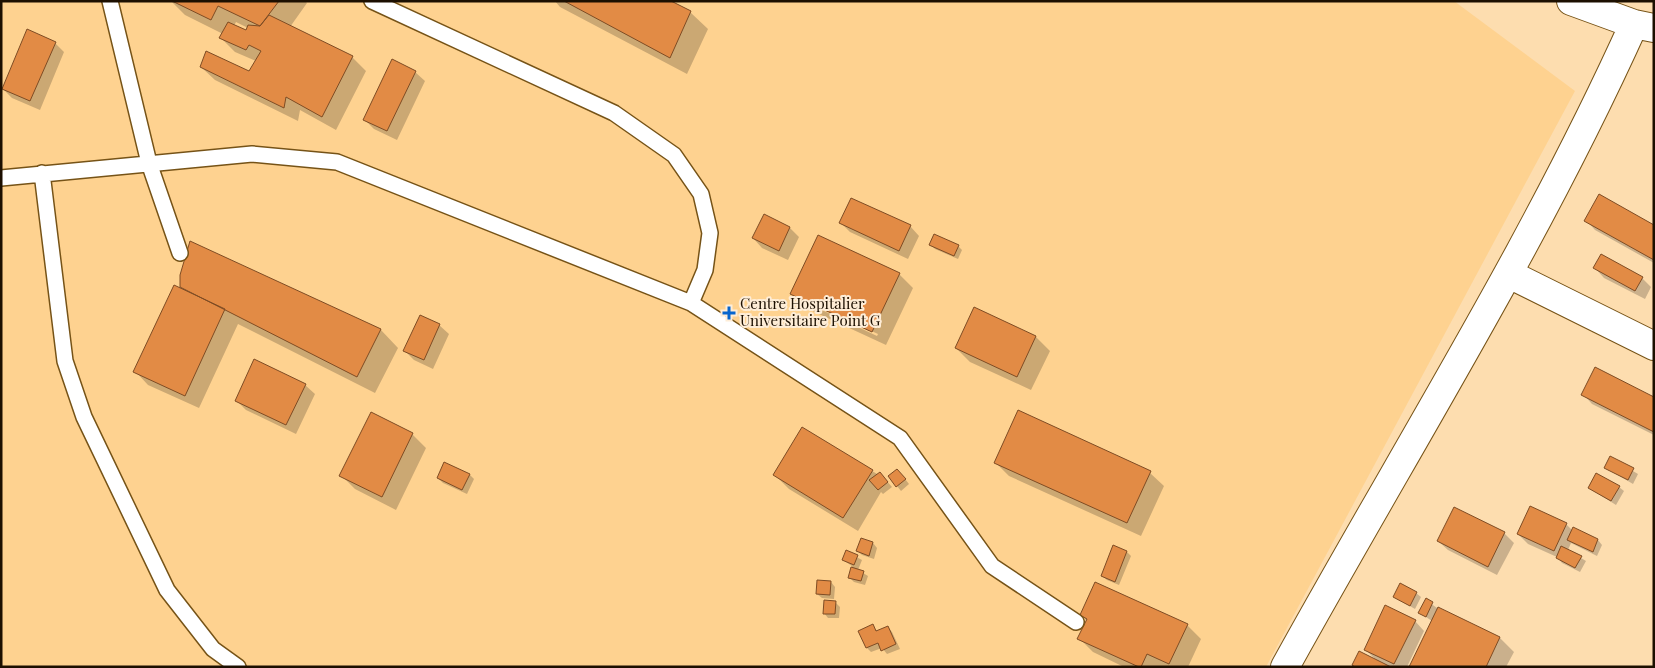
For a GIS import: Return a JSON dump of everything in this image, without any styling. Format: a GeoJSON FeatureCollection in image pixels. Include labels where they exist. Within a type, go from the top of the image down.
{"type":"FeatureCollection","features":[{"type":"Feature","properties":{"kind":"street"},"geometry":{"type":"LineString","coordinates":[[1285,667],[1351,546],[1509,274],[1610,77],[1644,26],[1571,1]]}},
{"type":"Feature","properties":{"kind":"street"},"geometry":{"type":"LineString","coordinates":[[1509,274],[1654,346]]}},
{"type":"Feature","properties":{"kind":"lane"},"geometry":{"type":"LineString","coordinates":[[110,1],[149,163],[180,254]]}},
{"type":"Feature","properties":{"kind":"lane"},"geometry":{"type":"LineString","coordinates":[[372,1],[614,113],[674,154],[701,194],[710,233],[705,270],[691,303]]}},
{"type":"Feature","properties":{"kind":"lane"},"geometry":{"type":"LineString","coordinates":[[1,178],[252,154],[337,162],[691,303],[900,438],[992,566],[1076,622]]}},
{"type":"Feature","properties":{"kind":"lane"},"geometry":{"type":"LineString","coordinates":[[42,173],[65,361],[84,417],[167,590],[213,648],[238,667]]}},
{"type":"Feature","properties":{"kind":"shaded area","name":"Centre Hospitalier Universitaire Point G"},"geometry":{"type":"Polygon","coordinates":[[[1,1],[1454,1],[1575,91],[1266,667],[1,667],[1,1]]]}},
{"type":"Feature","properties":{"kind":"building"},"geometry":{"type":"Polygon","coordinates":[[[172,1],[279,1],[260,26],[218,6],[211,20],[172,1]]]}},
{"type":"Feature","properties":{"kind":"building"},"geometry":{"type":"Polygon","coordinates":[[[564,1],[671,1],[691,11],[670,58],[564,1]]]}},
{"type":"Feature","properties":{"kind":"building"},"geometry":{"type":"Polygon","coordinates":[[[269,15],[353,56],[322,117],[286,97],[284,108],[200,67],[206,51],[249,71],[261,51],[249,45],[246,50],[219,38],[228,22],[246,30],[248,25],[260,26],[269,15]]]}},
{"type":"Feature","properties":{"kind":"building"},"geometry":{"type":"Polygon","coordinates":[[[27,29],[56,42],[30,101],[2,89],[27,29]]]}},
{"type":"Feature","properties":{"kind":"building"},"geometry":{"type":"Polygon","coordinates":[[[392,59],[416,71],[387,131],[363,120],[392,59]]]}},
{"type":"Feature","properties":{"kind":"building"},"geometry":{"type":"Polygon","coordinates":[[[1599,194],[1654,225],[1654,260],[1584,221],[1599,194]]]}},
{"type":"Feature","properties":{"kind":"building"},"geometry":{"type":"Polygon","coordinates":[[[851,198],[911,225],[899,251],[839,223],[851,198]]]}},
{"type":"Feature","properties":{"kind":"building"},"geometry":{"type":"Polygon","coordinates":[[[764,214],[790,227],[779,251],[752,238],[764,214]]]}},
{"type":"Feature","properties":{"kind":"building"},"geometry":{"type":"Polygon","coordinates":[[[934,234],[959,245],[954,256],[929,245],[934,234]]]}},
{"type":"Feature","properties":{"kind":"building"},"geometry":{"type":"Polygon","coordinates":[[[818,235],[900,273],[872,332],[790,294],[818,235]]]}},
{"type":"Feature","properties":{"kind":"building"},"geometry":{"type":"Polygon","coordinates":[[[190,241],[381,329],[357,377],[180,287],[180,275],[190,241]]]}},
{"type":"Feature","properties":{"kind":"building"},"geometry":{"type":"Polygon","coordinates":[[[1601,254],[1643,277],[1635,291],[1593,268],[1601,254]]]}},
{"type":"Feature","properties":{"kind":"building"},"geometry":{"type":"Polygon","coordinates":[[[174,285],[225,309],[185,396],[133,372],[174,285]]]}},
{"type":"Feature","properties":{"kind":"building"},"geometry":{"type":"Polygon","coordinates":[[[974,307],[1036,336],[1017,377],[955,348],[974,307]]]}},
{"type":"Feature","properties":{"kind":"building"},"geometry":{"type":"Polygon","coordinates":[[[420,315],[440,324],[424,360],[403,351],[420,315]]]}},
{"type":"Feature","properties":{"kind":"building"},"geometry":{"type":"Polygon","coordinates":[[[254,359],[306,384],[286,425],[235,401],[254,359]]]}},
{"type":"Feature","properties":{"kind":"building"},"geometry":{"type":"Polygon","coordinates":[[[1595,367],[1654,397],[1654,432],[1581,395],[1595,367]]]}},
{"type":"Feature","properties":{"kind":"building"},"geometry":{"type":"Polygon","coordinates":[[[1018,410],[1151,471],[1127,523],[994,463],[1018,410]]]}},
{"type":"Feature","properties":{"kind":"building"},"geometry":{"type":"Polygon","coordinates":[[[371,412],[413,433],[382,497],[339,476],[371,412]]]}},
{"type":"Feature","properties":{"kind":"building"},"geometry":{"type":"Polygon","coordinates":[[[802,427],[873,470],[843,518],[773,475],[802,427]]]}},
{"type":"Feature","properties":{"kind":"building"},"geometry":{"type":"Polygon","coordinates":[[[1610,456],[1634,468],[1628,480],[1604,468],[1610,456]]]}},
{"type":"Feature","properties":{"kind":"building"},"geometry":{"type":"Polygon","coordinates":[[[444,462],[470,474],[462,490],[437,478],[444,462]]]}},
{"type":"Feature","properties":{"kind":"building"},"geometry":{"type":"Polygon","coordinates":[[[897,469],[906,479],[896,487],[888,476],[897,469]]]}},
{"type":"Feature","properties":{"kind":"building"},"geometry":{"type":"Polygon","coordinates":[[[880,472],[888,482],[878,490],[869,480],[880,472]]]}},
{"type":"Feature","properties":{"kind":"building"},"geometry":{"type":"Polygon","coordinates":[[[1596,473],[1620,486],[1611,501],[1588,488],[1596,473]]]}},
{"type":"Feature","properties":{"kind":"building"},"geometry":{"type":"Polygon","coordinates":[[[1530,506],[1567,523],[1554,551],[1517,534],[1530,506]]]}},
{"type":"Feature","properties":{"kind":"building"},"geometry":{"type":"Polygon","coordinates":[[[1454,507],[1505,532],[1488,567],[1437,541],[1454,507]]]}},
{"type":"Feature","properties":{"kind":"building"},"geometry":{"type":"Polygon","coordinates":[[[1573,527],[1598,539],[1593,552],[1567,540],[1573,527]]]}},
{"type":"Feature","properties":{"kind":"building"},"geometry":{"type":"Polygon","coordinates":[[[861,538],[873,542],[869,556],[856,551],[861,538]]]}},
{"type":"Feature","properties":{"kind":"building"},"geometry":{"type":"Polygon","coordinates":[[[1113,545],[1127,551],[1115,582],[1101,576],[1113,545]]]}},
{"type":"Feature","properties":{"kind":"building"},"geometry":{"type":"Polygon","coordinates":[[[1561,546],[1582,556],[1575,568],[1556,558],[1561,546]]]}},
{"type":"Feature","properties":{"kind":"building"},"geometry":{"type":"Polygon","coordinates":[[[846,550],[858,555],[854,565],[842,560],[846,550]]]}},
{"type":"Feature","properties":{"kind":"building"},"geometry":{"type":"Polygon","coordinates":[[[851,567],[864,571],[861,581],[848,578],[851,567]]]}},
{"type":"Feature","properties":{"kind":"building"},"geometry":{"type":"Polygon","coordinates":[[[817,580],[831,581],[830,595],[816,594],[817,580]]]}},
{"type":"Feature","properties":{"kind":"building"},"geometry":{"type":"Polygon","coordinates":[[[1095,582],[1188,624],[1169,664],[1147,654],[1141,667],[1139,667],[1077,639],[1087,619],[1080,615],[1095,582]]]}},
{"type":"Feature","properties":{"kind":"building"},"geometry":{"type":"Polygon","coordinates":[[[1400,583],[1417,592],[1410,606],[1393,597],[1400,583]]]}},
{"type":"Feature","properties":{"kind":"building"},"geometry":{"type":"Polygon","coordinates":[[[1426,598],[1433,602],[1426,617],[1418,613],[1426,598]]]}},
{"type":"Feature","properties":{"kind":"building"},"geometry":{"type":"Polygon","coordinates":[[[824,600],[836,601],[835,614],[823,614],[824,600]]]}},
{"type":"Feature","properties":{"kind":"building"},"geometry":{"type":"Polygon","coordinates":[[[1385,605],[1416,620],[1394,664],[1364,650],[1385,605]]]}},
{"type":"Feature","properties":{"kind":"building"},"geometry":{"type":"Polygon","coordinates":[[[1438,607],[1500,637],[1486,667],[1409,667],[1438,607]]]}},
{"type":"Feature","properties":{"kind":"building"},"geometry":{"type":"Polygon","coordinates":[[[873,624],[876,631],[888,626],[896,644],[881,651],[878,643],[866,648],[858,631],[873,624]]]}},
{"type":"Feature","properties":{"kind":"building"},"geometry":{"type":"Polygon","coordinates":[[[1359,651],[1391,667],[1355,667],[1352,665],[1359,651]]]}},
{"type":"Feature","properties":{"kind":"place","name":"Centre Hospitalier Universitaire Point G"},"geometry":{"type":"Point","coordinates":[729,313]}}]}
